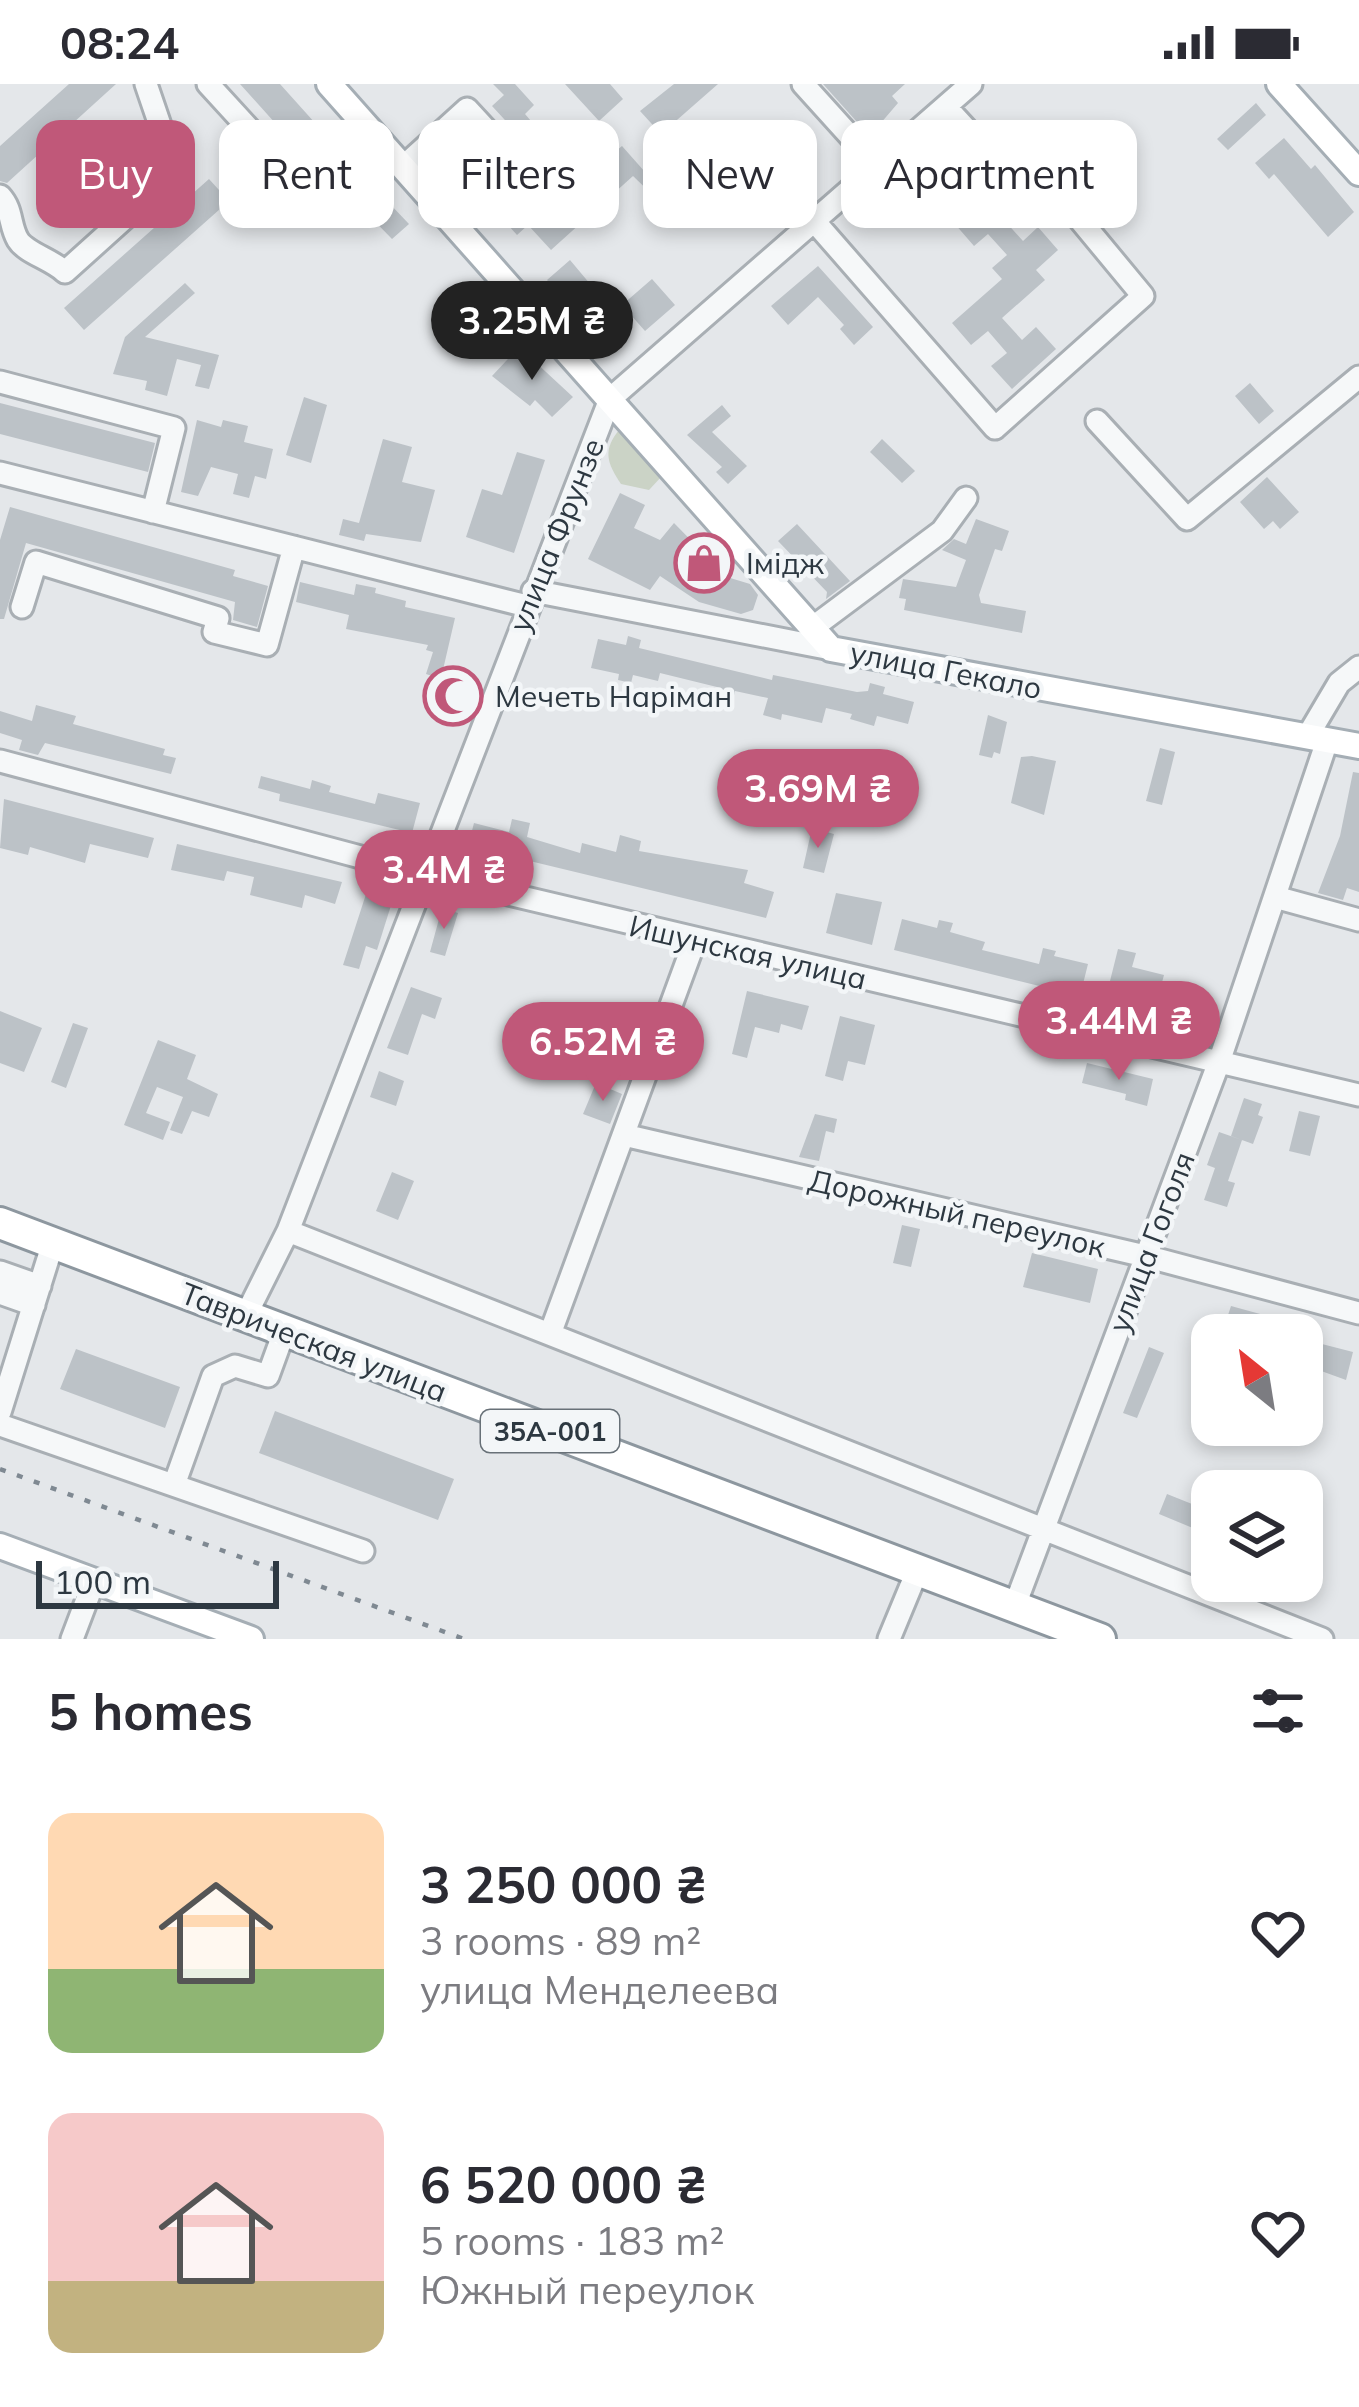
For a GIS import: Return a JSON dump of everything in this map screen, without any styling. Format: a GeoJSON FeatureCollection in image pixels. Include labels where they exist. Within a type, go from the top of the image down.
{"type":"FeatureCollection","features":[{"type":"Feature","properties":{"kind":"highway","name":"Таврическая улица"},"geometry":{"type":"LineString","coordinates":[[0,1223],[1100,1639]]}},
{"type":"Feature","properties":{"kind":"main road"},"geometry":{"type":"LineString","coordinates":[[329,84],[831,649]]}},
{"type":"Feature","properties":{"kind":"main road"},"geometry":{"type":"LineString","coordinates":[[1279,84],[1359,173]]}},
{"type":"Feature","properties":{"kind":"main road","name":"улица Гекало"},"geometry":{"type":"LineString","coordinates":[[831,649],[1359,746]]}},
{"type":"Feature","properties":{"kind":"main road"},"geometry":{"type":"LineString","coordinates":[[0,1546],[251,1639]]}},
{"type":"Feature","properties":{"kind":"street"},"geometry":{"type":"LineString","coordinates":[[0,196],[10,207],[16,238],[31,252],[46,254],[65,272],[176,172],[146,84]]}},
{"type":"Feature","properties":{"kind":"street"},"geometry":{"type":"LineString","coordinates":[[208,84],[241,120]]}},
{"type":"Feature","properties":{"kind":"street"},"geometry":{"type":"LineString","coordinates":[[803,84],[841,126]]}},
{"type":"Feature","properties":{"kind":"street","name":"улица Фрунзе"},"geometry":{"type":"LineString","coordinates":[[930,120],[971,84]]}},
{"type":"Feature","properties":{"kind":"street"},"geometry":{"type":"LineString","coordinates":[[817,225],[994,428],[1143,296],[1061,196],[1015,182],[946,106]]}},
{"type":"Feature","properties":{"kind":"street"},"geometry":{"type":"LineString","coordinates":[[455,120],[467,109],[477,120]]}},
{"type":"Feature","properties":{"kind":"street"},"geometry":{"type":"LineString","coordinates":[[403,166],[418,153]]}},
{"type":"Feature","properties":{"kind":"street","name":"улица Фрунзе"},"geometry":{"type":"LineString","coordinates":[[817,221],[841,200]]}},
{"type":"Feature","properties":{"kind":"street","name":"улица Фрунзе"},"geometry":{"type":"LineString","coordinates":[[245,1317],[288,1232],[610,399],[809,228]]}},
{"type":"Feature","properties":{"kind":"street"},"geometry":{"type":"LineString","coordinates":[[0,255],[16,238]]}},
{"type":"Feature","properties":{"kind":"street"},"geometry":{"type":"LineString","coordinates":[[1097,421],[1187,520],[1359,377]]}},
{"type":"Feature","properties":{"kind":"street"},"geometry":{"type":"LineString","coordinates":[[0,382],[175,428],[153,512]]}},
{"type":"Feature","properties":{"kind":"street","name":"улица Гекало"},"geometry":{"type":"LineString","coordinates":[[0,473],[294,548],[530,599],[831,649]]}},
{"type":"Feature","properties":{"kind":"street"},"geometry":{"type":"LineString","coordinates":[[812,628],[942,530],[966,498]]}},
{"type":"Feature","properties":{"kind":"street"},"geometry":{"type":"LineString","coordinates":[[22,607],[36,562],[218,618],[214,632],[267,645],[294,548]]}},
{"type":"Feature","properties":{"kind":"street","name":"улица Гоголя"},"geometry":{"type":"LineString","coordinates":[[1015,1605],[1219,1061],[1275,897],[1317,739],[1339,683],[1359,667]]}},
{"type":"Feature","properties":{"kind":"street","name":"Ишунская улица"},"geometry":{"type":"LineString","coordinates":[[0,761],[428,875],[1359,1095]]}},
{"type":"Feature","properties":{"kind":"street"},"geometry":{"type":"LineString","coordinates":[[1275,897],[1359,920]]}},
{"type":"Feature","properties":{"kind":"street"},"geometry":{"type":"LineString","coordinates":[[550,1334],[695,940]]}},
{"type":"Feature","properties":{"kind":"street","name":"Дорожный переулок"},"geometry":{"type":"LineString","coordinates":[[624,1135],[1145,1256],[1359,1312]]}},
{"type":"Feature","properties":{"kind":"street"},"geometry":{"type":"LineString","coordinates":[[288,1232],[1322,1639]]}},
{"type":"Feature","properties":{"kind":"street"},"geometry":{"type":"LineString","coordinates":[[0,1412],[53,1244]]}},
{"type":"Feature","properties":{"kind":"street"},"geometry":{"type":"LineString","coordinates":[[0,1272],[37,1296]]}},
{"type":"Feature","properties":{"kind":"street"},"geometry":{"type":"LineString","coordinates":[[0,1293],[37,1296]]}},
{"type":"Feature","properties":{"kind":"street"},"geometry":{"type":"LineString","coordinates":[[174,1485],[213,1376],[235,1366],[268,1376],[284,1331]]}},
{"type":"Feature","properties":{"kind":"street"},"geometry":{"type":"LineString","coordinates":[[0,1425],[364,1551]]}},
{"type":"Feature","properties":{"kind":"street"},"geometry":{"type":"LineString","coordinates":[[889,1639],[918,1569]]}},
{"type":"Feature","properties":{"kind":"street"},"geometry":{"type":"LineString","coordinates":[[72,1639],[94,1581]]}},
{"type":"Feature","properties":{"kind":"shaded area"},"geometry":{"type":"Polygon","coordinates":[[[620,429],[662,476],[649,490],[621,484],[612,470],[609,450],[620,429]]]}},
{"type":"Feature","properties":{"kind":"building"},"geometry":{"type":"Polygon","coordinates":[[[69,84],[116,84],[76,120],[36,120],[36,157],[7,183],[0,181],[0,146],[69,84]]]}},
{"type":"Feature","properties":{"kind":"building"},"geometry":{"type":"Polygon","coordinates":[[[240,84],[280,84],[312,120],[272,120],[240,84]]]}},
{"type":"Feature","properties":{"kind":"building"},"geometry":{"type":"Polygon","coordinates":[[[493,84],[515,84],[534,105],[525,114],[530,120],[505,120],[492,106],[504,95],[493,84]]]}},
{"type":"Feature","properties":{"kind":"building"},"geometry":{"type":"Polygon","coordinates":[[[565,84],[610,84],[623,99],[598,120],[565,84]]]}},
{"type":"Feature","properties":{"kind":"building"},"geometry":{"type":"Polygon","coordinates":[[[674,84],[718,84],[677,120],[648,120],[640,111],[674,84]]]}},
{"type":"Feature","properties":{"kind":"building"},"geometry":{"type":"Polygon","coordinates":[[[823,84],[905,84],[892,96],[898,103],[883,120],[855,120],[823,84]]]}},
{"type":"Feature","properties":{"kind":"building"},"geometry":{"type":"Polygon","coordinates":[[[1256,103],[1266,115],[1228,150],[1217,139],[1256,103]]]}},
{"type":"Feature","properties":{"kind":"building"},"geometry":{"type":"Polygon","coordinates":[[[1284,138],[1311,169],[1315,165],[1354,212],[1328,237],[1274,174],[1269,179],[1255,163],[1284,138]]]}},
{"type":"Feature","properties":{"kind":"building"},"geometry":{"type":"Polygon","coordinates":[[[622,146],[643,170],[643,186],[633,176],[619,189],[622,146]]]}},
{"type":"Feature","properties":{"kind":"building"},"geometry":{"type":"Polygon","coordinates":[[[209,179],[219,190],[219,210],[84,330],[64,308],[154,228],[195,228],[195,191],[209,179]]]}},
{"type":"Feature","properties":{"kind":"building"},"geometry":{"type":"Polygon","coordinates":[[[394,208],[409,224],[392,239],[381,228],[394,228],[394,208]]]}},
{"type":"Feature","properties":{"kind":"building"},"geometry":{"type":"Polygon","coordinates":[[[531,228],[575,228],[551,250],[531,228]]]}},
{"type":"Feature","properties":{"kind":"building"},"geometry":{"type":"Polygon","coordinates":[[[958,228],[1011,228],[1023,241],[1039,228],[1058,250],[1036,270],[1045,280],[1002,318],[1022,340],[1036,327],[1056,349],[1012,389],[991,366],[1007,353],[988,331],[971,345],[952,323],[1002,279],[992,268],[1007,255],[988,234],[974,246],[958,228]]]}},
{"type":"Feature","properties":{"kind":"building"},"geometry":{"type":"Polygon","coordinates":[[[570,260],[596,291],[573,311],[547,280],[570,260]]]}},
{"type":"Feature","properties":{"kind":"building"},"geometry":{"type":"Polygon","coordinates":[[[818,266],[873,327],[854,345],[840,329],[844,325],[818,297],[788,325],[771,306],[818,266]]]}},
{"type":"Feature","properties":{"kind":"building"},"geometry":{"type":"Polygon","coordinates":[[[652,279],[675,305],[645,331],[622,305],[652,279]]]}},
{"type":"Feature","properties":{"kind":"building"},"geometry":{"type":"Polygon","coordinates":[[[185,283],[195,293],[145,337],[219,355],[209,389],[195,386],[201,365],[177,359],[167,396],[145,390],[147,381],[113,374],[125,337],[185,283]]]}},
{"type":"Feature","properties":{"kind":"building"},"geometry":{"type":"Polygon","coordinates":[[[480,313],[494,324],[467,354],[452,340],[480,313]]]}},
{"type":"Feature","properties":{"kind":"building"},"geometry":{"type":"Polygon","coordinates":[[[519,347],[573,397],[552,417],[535,400],[530,406],[492,376],[519,347]]]}},
{"type":"Feature","properties":{"kind":"building"},"geometry":{"type":"Polygon","coordinates":[[[1250,383],[1274,411],[1259,424],[1235,396],[1250,383]]]}},
{"type":"Feature","properties":{"kind":"building"},"geometry":{"type":"Polygon","coordinates":[[[304,397],[327,405],[311,463],[286,455],[304,397]]]}},
{"type":"Feature","properties":{"kind":"building"},"geometry":{"type":"Polygon","coordinates":[[[0,403],[155,443],[148,472],[0,434],[0,403]]]}},
{"type":"Feature","properties":{"kind":"building"},"geometry":{"type":"Polygon","coordinates":[[[722,405],[731,416],[712,432],[747,466],[728,484],[716,472],[722,467],[687,435],[722,405]]]}},
{"type":"Feature","properties":{"kind":"building"},"geometry":{"type":"Polygon","coordinates":[[[197,420],[221,427],[223,420],[248,426],[244,442],[273,449],[266,479],[255,476],[249,498],[233,494],[238,474],[211,467],[198,496],[181,492],[197,420]]]}},
{"type":"Feature","properties":{"kind":"building"},"geometry":{"type":"Polygon","coordinates":[[[383,439],[412,447],[402,482],[435,490],[421,542],[366,534],[364,541],[339,535],[343,519],[359,523],[383,439]]]}},
{"type":"Feature","properties":{"kind":"building"},"geometry":{"type":"Polygon","coordinates":[[[882,439],[915,471],[902,483],[870,452],[882,439]]]}},
{"type":"Feature","properties":{"kind":"building"},"geometry":{"type":"Polygon","coordinates":[[[517,452],[545,460],[514,553],[466,537],[482,489],[502,495],[517,452]]]}},
{"type":"Feature","properties":{"kind":"building"},"geometry":{"type":"Polygon","coordinates":[[[1267,477],[1299,512],[1280,529],[1273,521],[1264,529],[1240,502],[1267,477]]]}},
{"type":"Feature","properties":{"kind":"building"},"geometry":{"type":"Polygon","coordinates":[[[620,493],[645,505],[634,528],[660,540],[674,523],[727,577],[750,584],[758,595],[753,610],[741,614],[699,602],[660,576],[650,590],[588,559],[620,493]]]}},
{"type":"Feature","properties":{"kind":"building"},"geometry":{"type":"Polygon","coordinates":[[[10,507],[235,570],[233,576],[268,586],[257,627],[233,620],[235,602],[26,543],[4,619],[0,619],[0,540],[10,507]]]}},
{"type":"Feature","properties":{"kind":"building"},"geometry":{"type":"Polygon","coordinates":[[[976,519],[1009,531],[1002,551],[995,549],[979,595],[981,603],[1026,611],[1022,633],[904,610],[906,599],[899,598],[903,579],[956,587],[966,560],[942,550],[954,539],[966,544],[976,519]]]}},
{"type":"Feature","properties":{"kind":"building"},"geometry":{"type":"Polygon","coordinates":[[[797,524],[850,581],[826,599],[827,592],[778,541],[797,524]]]}},
{"type":"Feature","properties":{"kind":"building"},"geometry":{"type":"Polygon","coordinates":[[[300,582],[354,595],[356,584],[376,588],[375,593],[406,601],[405,607],[455,618],[442,674],[463,676],[474,688],[474,705],[462,718],[439,717],[430,704],[432,676],[426,674],[433,652],[426,650],[428,645],[346,629],[349,615],[296,602],[300,582]]]}},
{"type":"Feature","properties":{"kind":"building"},"geometry":{"type":"Polygon","coordinates":[[[628,636],[641,640],[639,648],[772,680],[773,675],[857,692],[868,691],[870,683],[885,687],[883,694],[914,702],[908,724],[877,716],[874,726],[826,708],[822,723],[782,714],[781,720],[763,715],[768,698],[735,691],[731,708],[717,704],[721,688],[660,673],[658,681],[633,675],[631,683],[618,680],[619,674],[591,668],[598,639],[626,645],[628,636]]]}},
{"type":"Feature","properties":{"kind":"building"},"geometry":{"type":"Polygon","coordinates":[[[36,705],[76,716],[73,724],[165,749],[163,755],[176,758],[171,774],[45,743],[38,755],[19,750],[22,740],[0,733],[0,711],[32,721],[36,705]]]}},
{"type":"Feature","properties":{"kind":"building"},"geometry":{"type":"Polygon","coordinates":[[[988,715],[1007,722],[1000,754],[994,752],[992,758],[979,755],[988,715]]]}},
{"type":"Feature","properties":{"kind":"building"},"geometry":{"type":"Polygon","coordinates":[[[1160,748],[1175,752],[1162,805],[1146,801],[1160,748]]]}},
{"type":"Feature","properties":{"kind":"building"},"geometry":{"type":"Polygon","coordinates":[[[1021,757],[1056,761],[1044,815],[1011,803],[1021,757]]]}},
{"type":"Feature","properties":{"kind":"building"},"geometry":{"type":"Polygon","coordinates":[[[1353,772],[1359,773],[1359,892],[1347,888],[1343,900],[1318,893],[1340,836],[1353,772]]]}},
{"type":"Feature","properties":{"kind":"building"},"geometry":{"type":"Polygon","coordinates":[[[261,776],[310,789],[312,780],[331,786],[329,792],[375,804],[378,793],[420,803],[412,833],[279,801],[280,794],[258,788],[261,776]]]}},
{"type":"Feature","properties":{"kind":"building"},"geometry":{"type":"Polygon","coordinates":[[[4,799],[154,838],[148,858],[90,844],[85,863],[30,847],[28,855],[0,848],[4,799]]]}},
{"type":"Feature","properties":{"kind":"building"},"geometry":{"type":"Polygon","coordinates":[[[512,819],[530,823],[527,837],[580,853],[582,843],[616,852],[620,835],[641,841],[639,851],[748,870],[744,883],[774,892],[766,918],[468,846],[474,823],[509,832],[512,819]]]}},
{"type":"Feature","properties":{"kind":"building"},"geometry":{"type":"Polygon","coordinates":[[[812,828],[834,834],[824,873],[803,868],[812,828]]]}},
{"type":"Feature","properties":{"kind":"building"},"geometry":{"type":"Polygon","coordinates":[[[177,844],[342,882],[335,904],[305,895],[302,908],[250,895],[254,877],[227,871],[224,881],[171,870],[177,844]]]}},
{"type":"Feature","properties":{"kind":"building"},"geometry":{"type":"Polygon","coordinates":[[[367,891],[393,899],[377,950],[366,946],[359,969],[343,965],[367,891]]]}},
{"type":"Feature","properties":{"kind":"building"},"geometry":{"type":"Polygon","coordinates":[[[836,893],[882,902],[872,945],[826,933],[836,893]]]}},
{"type":"Feature","properties":{"kind":"building"},"geometry":{"type":"Polygon","coordinates":[[[442,908],[458,913],[445,956],[430,952],[442,908]]]}},
{"type":"Feature","properties":{"kind":"building"},"geometry":{"type":"Polygon","coordinates":[[[902,919],[937,928],[939,920],[953,923],[950,932],[985,942],[982,950],[1039,964],[1043,948],[1056,951],[1054,956],[1088,964],[1080,996],[894,950],[902,919]]]}},
{"type":"Feature","properties":{"kind":"building"},"geometry":{"type":"Polygon","coordinates":[[[1118,949],[1136,953],[1132,967],[1164,975],[1154,1012],[1140,1009],[1142,1002],[1107,993],[1118,949]]]}},
{"type":"Feature","properties":{"kind":"building"},"geometry":{"type":"Polygon","coordinates":[[[411,987],[442,998],[435,1019],[422,1014],[408,1055],[387,1048],[411,987]]]}},
{"type":"Feature","properties":{"kind":"building"},"geometry":{"type":"Polygon","coordinates":[[[747,991],[809,1006],[802,1030],[781,1024],[779,1033],[755,1027],[747,1058],[732,1054],[747,991]]]}},
{"type":"Feature","properties":{"kind":"building"},"geometry":{"type":"Polygon","coordinates":[[[0,1011],[42,1028],[24,1072],[0,1063],[0,1011]]]}},
{"type":"Feature","properties":{"kind":"building"},"geometry":{"type":"Polygon","coordinates":[[[840,1016],[875,1025],[865,1065],[848,1061],[843,1081],[825,1076],[840,1016]]]}},
{"type":"Feature","properties":{"kind":"building"},"geometry":{"type":"Polygon","coordinates":[[[73,1023],[88,1028],[66,1088],[51,1082],[73,1023]]]}},
{"type":"Feature","properties":{"kind":"building"},"geometry":{"type":"Polygon","coordinates":[[[158,1040],[196,1055],[187,1079],[218,1094],[209,1117],[192,1111],[182,1134],[170,1130],[183,1097],[157,1087],[146,1113],[170,1122],[163,1140],[124,1125],[158,1040]]]}},
{"type":"Feature","properties":{"kind":"building"},"geometry":{"type":"Polygon","coordinates":[[[1087,1063],[1153,1079],[1147,1106],[1125,1100],[1126,1094],[1082,1083],[1087,1063]]]}},
{"type":"Feature","properties":{"kind":"building"},"geometry":{"type":"Polygon","coordinates":[[[379,1071],[404,1081],[396,1106],[370,1097],[379,1071]]]}},
{"type":"Feature","properties":{"kind":"building"},"geometry":{"type":"Polygon","coordinates":[[[596,1083],[622,1094],[610,1124],[583,1114],[596,1083]]]}},
{"type":"Feature","properties":{"kind":"building"},"geometry":{"type":"Polygon","coordinates":[[[1244,1098],[1262,1104],[1258,1115],[1263,1117],[1253,1144],[1231,1136],[1244,1098]]]}},
{"type":"Feature","properties":{"kind":"building"},"geometry":{"type":"Polygon","coordinates":[[[1299,1111],[1320,1116],[1310,1156],[1289,1151],[1299,1111]]]}},
{"type":"Feature","properties":{"kind":"building"},"geometry":{"type":"Polygon","coordinates":[[[815,1114],[837,1119],[834,1133],[826,1131],[819,1161],[799,1157],[815,1114]]]}},
{"type":"Feature","properties":{"kind":"building"},"geometry":{"type":"Polygon","coordinates":[[[1219,1132],[1242,1140],[1228,1181],[1235,1183],[1227,1207],[1204,1200],[1215,1168],[1207,1165],[1219,1132]]]}},
{"type":"Feature","properties":{"kind":"building"},"geometry":{"type":"Polygon","coordinates":[[[392,1172],[414,1181],[398,1220],[376,1211],[392,1172]]]}},
{"type":"Feature","properties":{"kind":"building"},"geometry":{"type":"Polygon","coordinates":[[[902,1225],[920,1229],[911,1267],[893,1263],[902,1225]]]}},
{"type":"Feature","properties":{"kind":"building"},"geometry":{"type":"Polygon","coordinates":[[[1032,1253],[1098,1269],[1090,1303],[1023,1287],[1032,1253]]]}},
{"type":"Feature","properties":{"kind":"building"},"geometry":{"type":"Polygon","coordinates":[[[1231,1306],[1260,1314],[1228,1314],[1231,1306]]]}},
{"type":"Feature","properties":{"kind":"building"},"geometry":{"type":"Polygon","coordinates":[[[1323,1344],[1353,1352],[1346,1380],[1323,1372],[1323,1344]]]}},
{"type":"Feature","properties":{"kind":"building"},"geometry":{"type":"Polygon","coordinates":[[[1149,1347],[1164,1353],[1137,1418],[1123,1413],[1149,1347]]]}},
{"type":"Feature","properties":{"kind":"building"},"geometry":{"type":"Polygon","coordinates":[[[76,1349],[180,1387],[165,1428],[60,1389],[76,1349]]]}},
{"type":"Feature","properties":{"kind":"building"},"geometry":{"type":"Polygon","coordinates":[[[275,1411],[454,1479],[438,1520],[259,1453],[275,1411]]]}},
{"type":"Feature","properties":{"kind":"building"},"geometry":{"type":"Polygon","coordinates":[[[1167,1494],[1191,1504],[1191,1527],[1159,1514],[1167,1494]]]}},
{"type":"Feature","properties":{"kind":"railway"},"geometry":{"type":"LineString","coordinates":[[0,1469],[464,1639]]}},
{"type":"Feature","properties":{"kind":"place","name":"Імідж"},"geometry":{"type":"Point","coordinates":[704,563]}},
{"type":"Feature","properties":{"kind":"place","name":"Мечеть Наріман"},"geometry":{"type":"Point","coordinates":[453,696]}}]}
